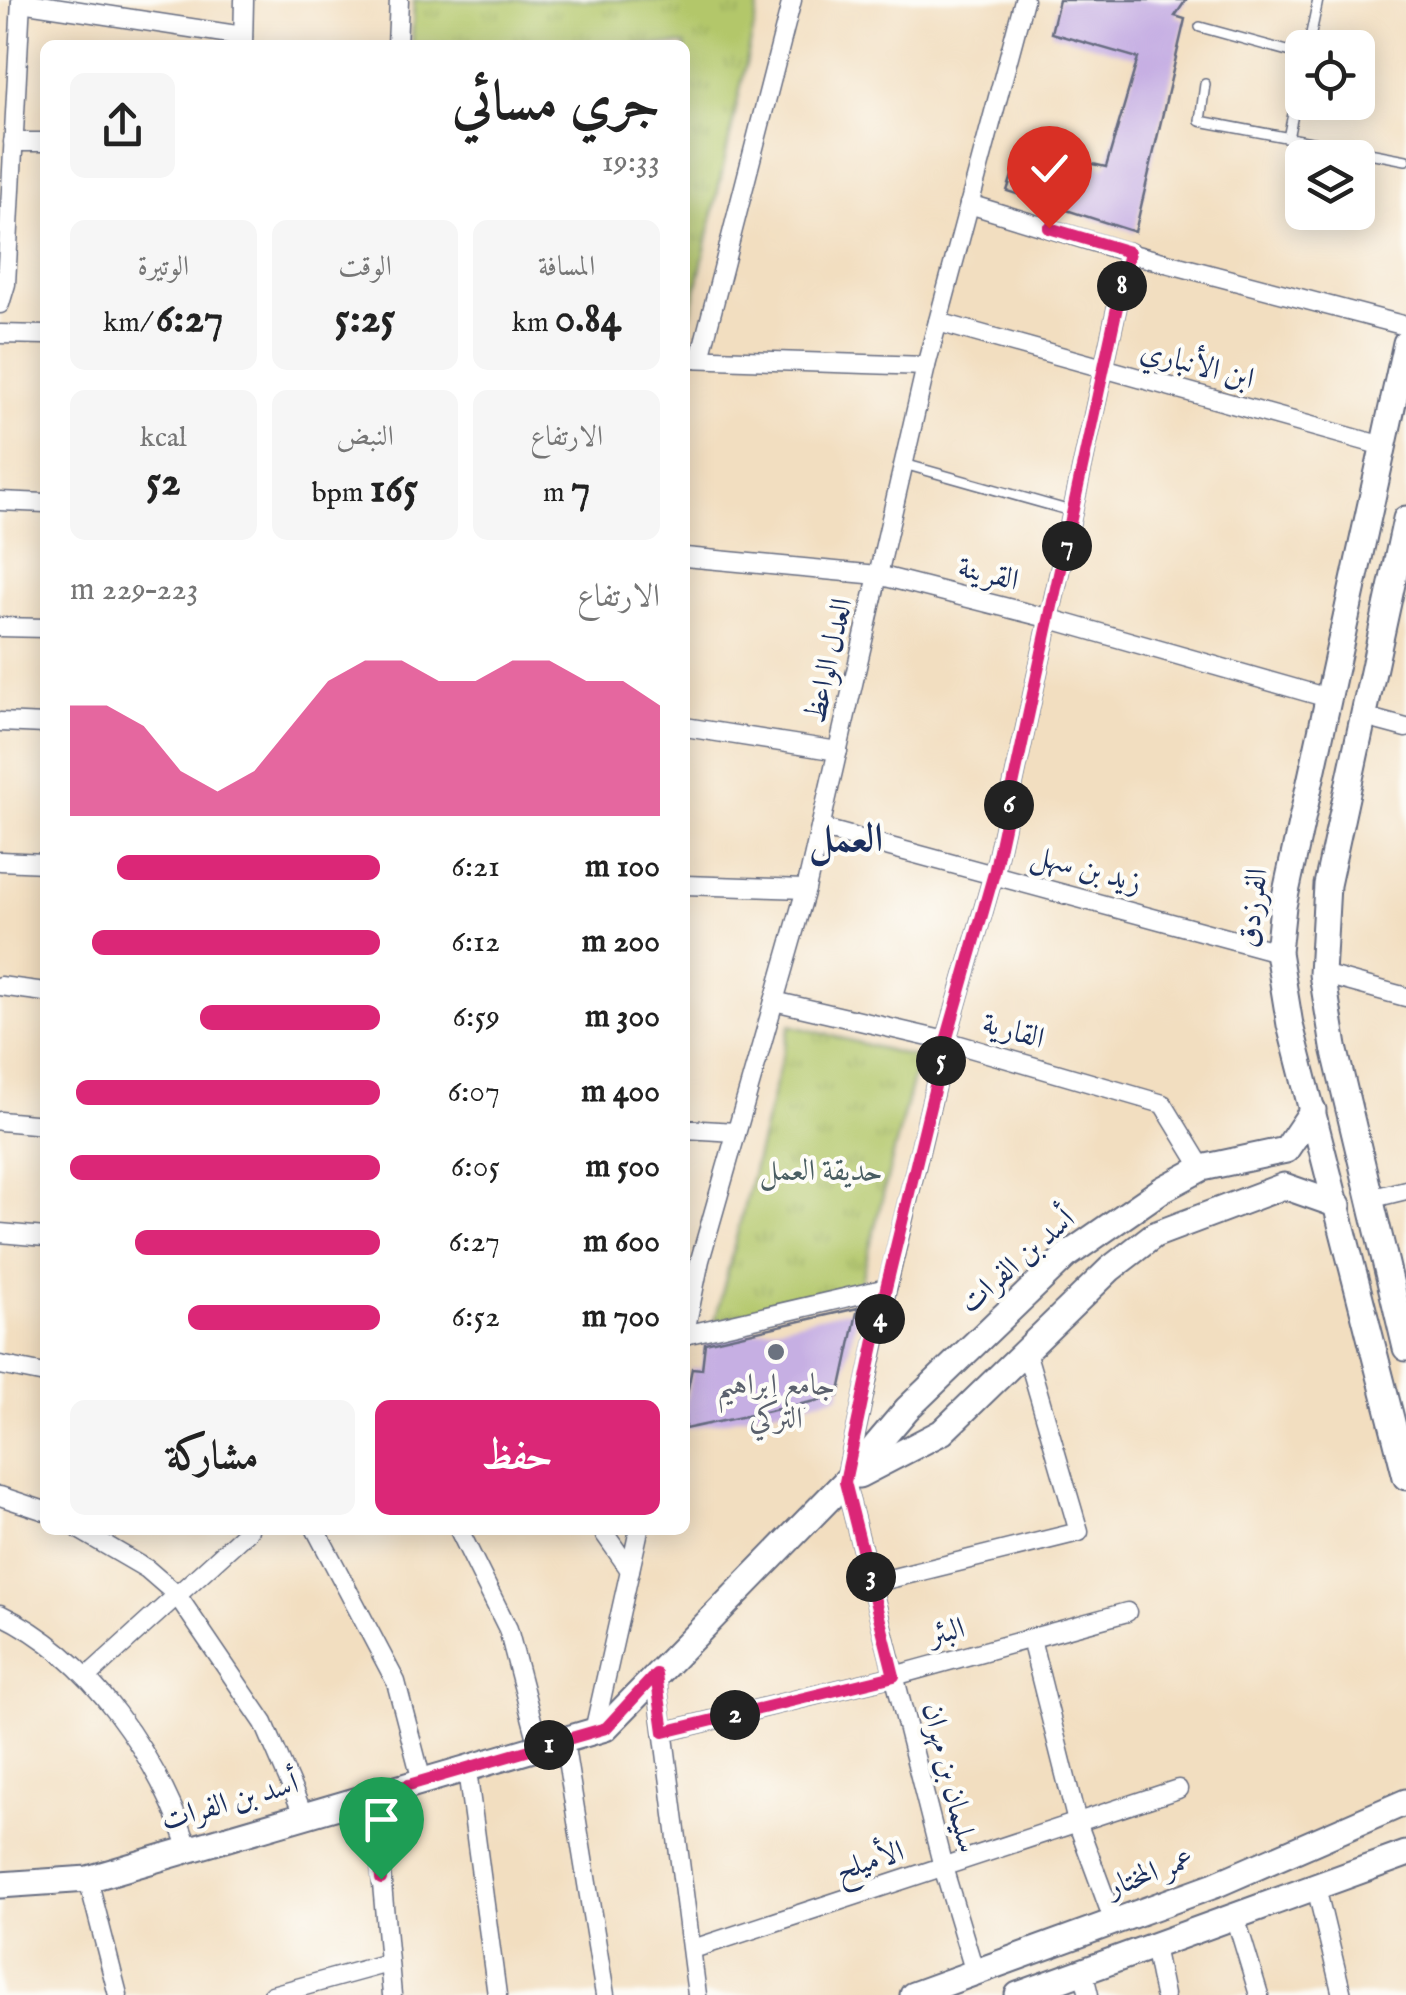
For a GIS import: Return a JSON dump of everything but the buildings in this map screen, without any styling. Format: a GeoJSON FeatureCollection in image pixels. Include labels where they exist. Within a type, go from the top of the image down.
{"type":"FeatureCollection","features":[{"type":"Feature","properties":{"kind":"street"},"geometry":{"type":"LineString","coordinates":[[243,40],[244,0]]}},
{"type":"Feature","properties":{"kind":"street"},"geometry":{"type":"LineString","coordinates":[[397,40],[399,0]]}},
{"type":"Feature","properties":{"kind":"street"},"geometry":{"type":"LineString","coordinates":[[792,0],[692,358],[926,366]]}},
{"type":"Feature","properties":{"kind":"street","name":"العدل الواعظ"},"geometry":{"type":"LineString","coordinates":[[690,1309],[700,1260],[806,889],[926,366],[1024,0]]}},
{"type":"Feature","properties":{"kind":"street"},"geometry":{"type":"LineString","coordinates":[[0,304],[6,284],[21,1],[237,40]]}},
{"type":"Feature","properties":{"kind":"street"},"geometry":{"type":"LineString","coordinates":[[14,142],[40,142]]}},
{"type":"Feature","properties":{"kind":"street"},"geometry":{"type":"LineString","coordinates":[[969,204],[1129,252],[1406,326]]}},
{"type":"Feature","properties":{"kind":"street","name":"سليمان بن مهران"},"geometry":{"type":"LineString","coordinates":[[975,1973],[943,1866],[845,1482],[886,1288],[946,1041],[994,873],[1129,252]]}},
{"type":"Feature","properties":{"kind":"street","name":"ابن الأنباري"},"geometry":{"type":"LineString","coordinates":[[938,322],[1384,446]]}},
{"type":"Feature","properties":{"kind":"street"},"geometry":{"type":"LineString","coordinates":[[0,334],[40,336]]}},
{"type":"Feature","properties":{"kind":"street","name":"الفرزدق"},"geometry":{"type":"LineString","coordinates":[[1406,344],[1283,906],[1278,952],[1290,1025],[1406,1477]]}},
{"type":"Feature","properties":{"kind":"street"},"geometry":{"type":"LineString","coordinates":[[0,501],[40,503]]}},
{"type":"Feature","properties":{"kind":"street"},"geometry":{"type":"LineString","coordinates":[[1406,519],[1327,885],[1322,974],[1334,1047],[1406,1348]]}},
{"type":"Feature","properties":{"kind":"street","name":"القرينة"},"geometry":{"type":"LineString","coordinates":[[690,557],[878,575],[1051,619],[1328,698]]}},
{"type":"Feature","properties":{"kind":"street"},"geometry":{"type":"LineString","coordinates":[[0,627],[40,628]]}},
{"type":"Feature","properties":{"kind":"street"},"geometry":{"type":"LineString","coordinates":[[1365,717],[1406,728]]}},
{"type":"Feature","properties":{"kind":"street"},"geometry":{"type":"LineString","coordinates":[[0,722],[40,724]]}},
{"type":"Feature","properties":{"kind":"street"},"geometry":{"type":"LineString","coordinates":[[690,728],[838,751]]}},
{"type":"Feature","properties":{"kind":"street","name":"زيد بن سهل"},"geometry":{"type":"LineString","coordinates":[[820,828],[1278,952]]}},
{"type":"Feature","properties":{"kind":"street"},"geometry":{"type":"LineString","coordinates":[[0,861],[40,863]]}},
{"type":"Feature","properties":{"kind":"street"},"geometry":{"type":"LineString","coordinates":[[690,885],[806,889]]}},
{"type":"Feature","properties":{"kind":"street"},"geometry":{"type":"LineString","coordinates":[[1322,974],[1406,997]]}},
{"type":"Feature","properties":{"kind":"street"},"geometry":{"type":"LineString","coordinates":[[0,986],[40,991]]}},
{"type":"Feature","properties":{"kind":"street","name":"القارية"},"geometry":{"type":"LineString","coordinates":[[774,1001],[946,1041],[1163,1104],[1202,1168]]}},
{"type":"Feature","properties":{"kind":"street","name":"أسد بن الفرات"},"geometry":{"type":"LineString","coordinates":[[0,1885],[88,1879],[606,1728],[845,1482],[907,1409],[1066,1256],[1163,1189],[1202,1168],[1286,1150],[1313,1110]]}},
{"type":"Feature","properties":{"kind":"street"},"geometry":{"type":"LineString","coordinates":[[0,1122],[40,1125]]}},
{"type":"Feature","properties":{"kind":"street"},"geometry":{"type":"LineString","coordinates":[[690,1129],[736,1132]]}},
{"type":"Feature","properties":{"kind":"street","name":"أسد بن الفرات"},"geometry":{"type":"LineString","coordinates":[[845,1482],[942,1432],[1110,1269],[1154,1235],[1284,1186],[1338,1204]]}},
{"type":"Feature","properties":{"kind":"street"},"geometry":{"type":"LineString","coordinates":[[1369,1199],[1406,1190]]}},
{"type":"Feature","properties":{"kind":"street"},"geometry":{"type":"LineString","coordinates":[[0,1233],[40,1236]]}},
{"type":"Feature","properties":{"kind":"street"},"geometry":{"type":"LineString","coordinates":[[690,1333],[886,1288]]}},
{"type":"Feature","properties":{"kind":"street"},"geometry":{"type":"LineString","coordinates":[[872,1583],[1079,1532],[1026,1350]]}},
{"type":"Feature","properties":{"kind":"street"},"geometry":{"type":"LineString","coordinates":[[0,1364],[40,1373]]}},
{"type":"Feature","properties":{"kind":"street"},"geometry":{"type":"LineString","coordinates":[[0,1496],[40,1510]]}},
{"type":"Feature","properties":{"kind":"street"},"geometry":{"type":"LineString","coordinates":[[88,1535],[147,1570],[177,1595],[264,1723],[304,1816]]}},
{"type":"Feature","properties":{"kind":"street"},"geometry":{"type":"LineString","coordinates":[[88,1676],[243,1535]]}},
{"type":"Feature","properties":{"kind":"street"},"geometry":{"type":"LineString","coordinates":[[320,1535],[396,1682],[422,1781]]}},
{"type":"Feature","properties":{"kind":"street"},"geometry":{"type":"LineString","coordinates":[[461,1535],[508,1629],[552,1744],[605,1995]]}},
{"type":"Feature","properties":{"kind":"street"},"geometry":{"type":"LineString","coordinates":[[606,1535],[630,1570]]}},
{"type":"Feature","properties":{"kind":"street"},"geometry":{"type":"LineString","coordinates":[[594,1731],[638,1535]]}},
{"type":"Feature","properties":{"kind":"street","name":"البئر"},"geometry":{"type":"LineString","coordinates":[[664,1732],[894,1676],[1127,1612]]}},
{"type":"Feature","properties":{"kind":"street"},"geometry":{"type":"LineString","coordinates":[[0,1614],[48,1642],[88,1676],[142,1751],[176,1809],[189,1849]]}},
{"type":"Feature","properties":{"kind":"street"},"geometry":{"type":"LineString","coordinates":[[1031,1639],[1077,1822],[1114,1922]]}},
{"type":"Feature","properties":{"kind":"street"},"geometry":{"type":"LineString","coordinates":[[656,1674],[697,1995]]}},
{"type":"Feature","properties":{"kind":"street"},"geometry":{"type":"LineString","coordinates":[[467,1770],[497,1995]]}},
{"type":"Feature","properties":{"kind":"street","name":"الأميلح"},"geometry":{"type":"LineString","coordinates":[[693,1950],[1178,1789]]}},
{"type":"Feature","properties":{"kind":"street"},"geometry":{"type":"LineString","coordinates":[[374,1795],[392,1995]]}},
{"type":"Feature","properties":{"kind":"street","name":"عمر المختار"},"geometry":{"type":"LineString","coordinates":[[913,1995],[1215,1885],[1406,1802]]}},
{"type":"Feature","properties":{"kind":"street"},"geometry":{"type":"LineString","coordinates":[[1018,1995],[1086,1983],[1154,1946],[1406,1854]]}},
{"type":"Feature","properties":{"kind":"street"},"geometry":{"type":"LineString","coordinates":[[88,1879],[118,1995]]}},
{"type":"Feature","properties":{"kind":"street"},"geometry":{"type":"LineString","coordinates":[[1316,1887],[1342,1995]]}},
{"type":"Feature","properties":{"kind":"street"},"geometry":{"type":"LineString","coordinates":[[1235,1916],[1259,1995]]}},
{"type":"Feature","properties":{"kind":"street"},"geometry":{"type":"LineString","coordinates":[[1154,1946],[1164,1995]]}},
{"type":"Feature","properties":{"kind":"street"},"geometry":{"type":"LineString","coordinates":[[272,1995],[388,1963]]}},
{"type":"Feature","properties":{"kind":"lane"},"geometry":{"type":"LineString","coordinates":[[1312,30],[1318,0]]}},
{"type":"Feature","properties":{"kind":"lane"},"geometry":{"type":"LineString","coordinates":[[1200,27],[1285,50]]}},
{"type":"Feature","properties":{"kind":"lane"},"geometry":{"type":"LineString","coordinates":[[1204,84],[1200,121],[1406,160]]}},
{"type":"Feature","properties":{"kind":"lane"},"geometry":{"type":"LineString","coordinates":[[1288,138],[1292,120]]}},
{"type":"Feature","properties":{"kind":"lane"},"geometry":{"type":"LineString","coordinates":[[904,464],[1074,512]]}},
{"type":"Feature","properties":{"kind":"green space"},"geometry":{"type":"Polygon","coordinates":[[[414,0],[760,0],[690,317],[690,40],[412,40],[414,0]]]}},
{"type":"Feature","properties":{"kind":"green space","name":"حديقة العمل"},"geometry":{"type":"Polygon","coordinates":[[[790,1025],[918,1058],[860,1285],[715,1321],[790,1025]]]}},
{"type":"Feature","properties":{"kind":"place","name":"جامع إبراهيم التركي"},"geometry":{"type":"Point","coordinates":[776,1352]}},
{"type":"Feature","properties":{"kind":"district","name":"العمل"},"geometry":{"type":"Point","coordinates":[846,840]}},
{"type":"Feature","properties":{"kind":"route"},"geometry":{"type":"LineString","coordinates":[[381,1879],[374,1795],[606,1728],[656,1674],[664,1732],[894,1676],[845,1482],[886,1288],[946,1041],[994,873],[1129,252],[1049,228]]}}]}
